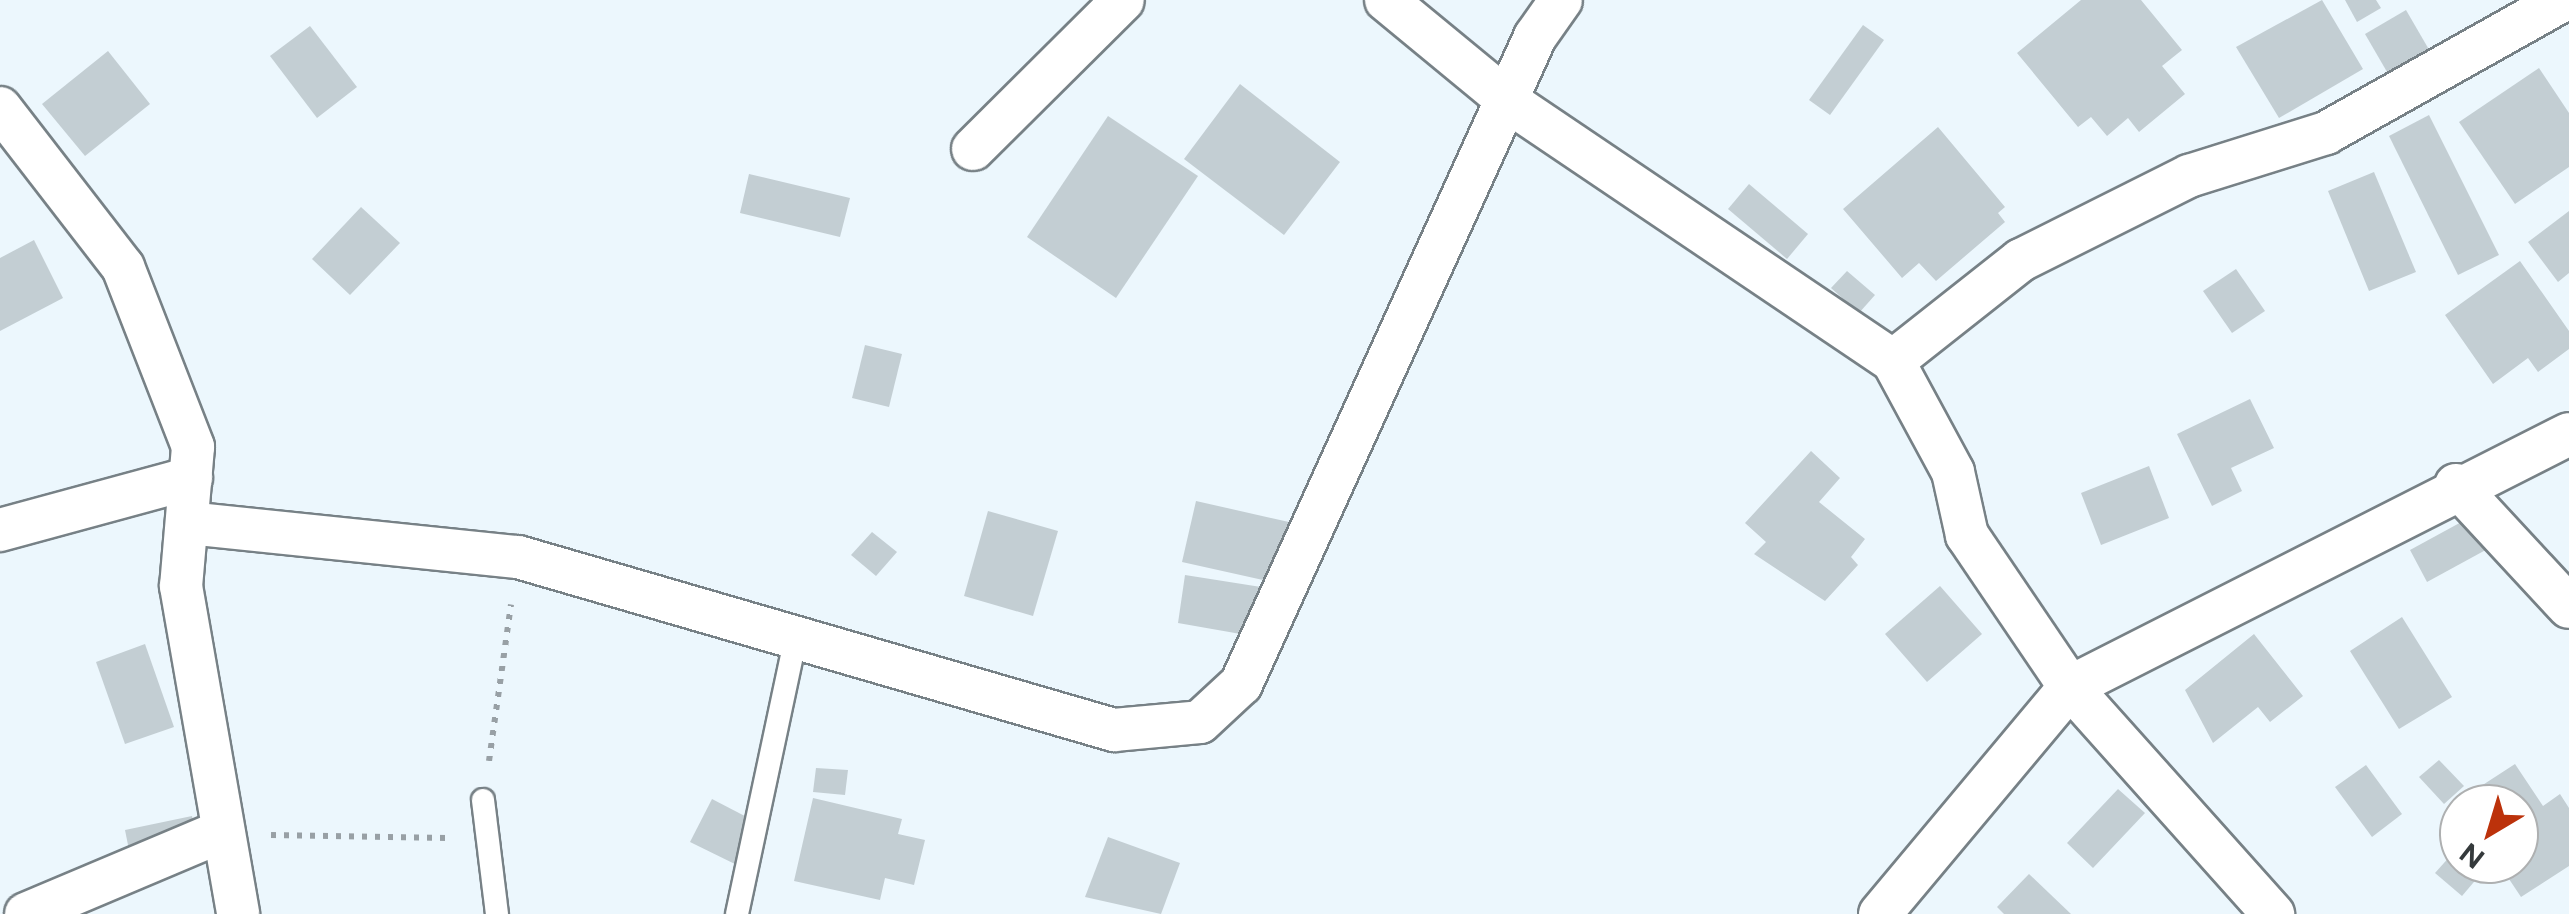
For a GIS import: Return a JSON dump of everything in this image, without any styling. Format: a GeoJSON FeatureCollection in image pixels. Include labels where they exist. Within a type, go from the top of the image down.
{"type":"FeatureCollection","features":[{"type":"Feature","properties":{"kind":"street"},"geometry":{"type":"LineString","coordinates":[[973,149],[1123,0]]}},
{"type":"Feature","properties":{"kind":"street"},"geometry":{"type":"LineString","coordinates":[[1386,0],[1512,104],[1893,360],[1953,472],[1967,535],[2070,687],[2273,914]]}},
{"type":"Feature","properties":{"kind":"street"},"geometry":{"type":"LineString","coordinates":[[188,522],[518,557],[1114,730],[1200,722],[1242,684],[1512,104],[1535,38],[1561,0]]}},
{"type":"Feature","properties":{"kind":"street"},"geometry":{"type":"LineString","coordinates":[[1893,360],[2020,260],[2189,176],[2326,133],[2563,0]]}},
{"type":"Feature","properties":{"kind":"street"},"geometry":{"type":"LineString","coordinates":[[0,108],[123,267],[193,447],[181,586],[220,832],[238,914]]}},
{"type":"Feature","properties":{"kind":"street"},"geometry":{"type":"LineString","coordinates":[[1880,914],[2070,687],[2456,486],[2569,434]]}},
{"type":"Feature","properties":{"kind":"street"},"geometry":{"type":"LineString","coordinates":[[0,530],[192,478]]}},
{"type":"Feature","properties":{"kind":"street"},"geometry":{"type":"LineString","coordinates":[[2456,486],[2569,607]]}},
{"type":"Feature","properties":{"kind":"street"},"geometry":{"type":"LineString","coordinates":[[26,914],[220,832]]}},
{"type":"Feature","properties":{"kind":"lane"},"geometry":{"type":"LineString","coordinates":[[737,914],[796,638]]}},
{"type":"Feature","properties":{"kind":"lane"},"geometry":{"type":"LineString","coordinates":[[483,800],[497,914]]}},
{"type":"Feature","properties":{"kind":"path"},"geometry":{"type":"LineString","coordinates":[[220,832],[442,842],[483,800],[518,557]]}},
{"type":"Feature","properties":{"kind":"building"},"geometry":{"type":"Polygon","coordinates":[[[2081,0],[2141,0],[2182,50],[2162,66],[2185,94],[2139,132],[2128,118],[2107,136],[2091,117],[2078,127],[2017,53],[2081,0]]]}},
{"type":"Feature","properties":{"kind":"building"},"geometry":{"type":"Polygon","coordinates":[[[2322,0],[2363,69],[2279,118],[2236,47],[2322,0]]]}},
{"type":"Feature","properties":{"kind":"building"},"geometry":{"type":"Polygon","coordinates":[[[2345,0],[2376,0],[2381,8],[2357,22],[2345,0]]]}},
{"type":"Feature","properties":{"kind":"building"},"geometry":{"type":"Polygon","coordinates":[[[2406,10],[2442,72],[2401,96],[2365,34],[2406,10]]]}},
{"type":"Feature","properties":{"kind":"building"},"geometry":{"type":"Polygon","coordinates":[[[1863,25],[1884,40],[1830,115],[1809,100],[1863,25]]]}},
{"type":"Feature","properties":{"kind":"building"},"geometry":{"type":"Polygon","coordinates":[[[310,26],[357,87],[317,118],[270,56],[310,26]]]}},
{"type":"Feature","properties":{"kind":"building"},"geometry":{"type":"Polygon","coordinates":[[[108,51],[150,104],[85,156],[42,104],[108,51]]]}},
{"type":"Feature","properties":{"kind":"building"},"geometry":{"type":"Polygon","coordinates":[[[2539,68],[2569,113],[2569,167],[2515,204],[2459,122],[2539,68]]]}},
{"type":"Feature","properties":{"kind":"building"},"geometry":{"type":"Polygon","coordinates":[[[1240,84],[1340,162],[1284,235],[1184,159],[1240,84]]]}},
{"type":"Feature","properties":{"kind":"building"},"geometry":{"type":"Polygon","coordinates":[[[2429,115],[2499,255],[2458,275],[2389,136],[2429,115]]]}},
{"type":"Feature","properties":{"kind":"building"},"geometry":{"type":"Polygon","coordinates":[[[1108,116],[1198,176],[1116,298],[1027,237],[1108,116]]]}},
{"type":"Feature","properties":{"kind":"building"},"geometry":{"type":"Polygon","coordinates":[[[1938,127],[2005,207],[1998,213],[2005,222],[1936,281],[1919,263],[1902,278],[1843,209],[1938,127]]]}},
{"type":"Feature","properties":{"kind":"building"},"geometry":{"type":"Polygon","coordinates":[[[2374,172],[2416,272],[2369,291],[2328,191],[2374,172]]]}},
{"type":"Feature","properties":{"kind":"building"},"geometry":{"type":"Polygon","coordinates":[[[749,174],[850,198],[840,237],[740,213],[749,174]]]}},
{"type":"Feature","properties":{"kind":"building"},"geometry":{"type":"Polygon","coordinates":[[[1749,184],[1808,234],[1787,259],[1728,209],[1749,184]]]}},
{"type":"Feature","properties":{"kind":"building"},"geometry":{"type":"Polygon","coordinates":[[[361,207],[400,243],[350,295],[312,259],[361,207]]]}},
{"type":"Feature","properties":{"kind":"building"},"geometry":{"type":"Polygon","coordinates":[[[2569,211],[2569,273],[2558,282],[2528,242],[2569,211]]]}},
{"type":"Feature","properties":{"kind":"building"},"geometry":{"type":"Polygon","coordinates":[[[34,240],[63,298],[0,331],[0,258],[34,240]]]}},
{"type":"Feature","properties":{"kind":"building"},"geometry":{"type":"Polygon","coordinates":[[[2520,261],[2569,331],[2569,349],[2538,372],[2528,358],[2493,384],[2445,315],[2520,261]]]}},
{"type":"Feature","properties":{"kind":"building"},"geometry":{"type":"Polygon","coordinates":[[[2236,269],[2265,311],[2232,333],[2203,291],[2236,269]]]}},
{"type":"Feature","properties":{"kind":"building"},"geometry":{"type":"Polygon","coordinates":[[[1847,271],[1875,295],[1859,313],[1831,288],[1847,271]]]}},
{"type":"Feature","properties":{"kind":"building"},"geometry":{"type":"Polygon","coordinates":[[[865,345],[902,354],[889,407],[852,398],[865,345]]]}},
{"type":"Feature","properties":{"kind":"building"},"geometry":{"type":"Polygon","coordinates":[[[2250,399],[2274,448],[2231,468],[2242,491],[2212,506],[2177,434],[2250,399]]]}},
{"type":"Feature","properties":{"kind":"building"},"geometry":{"type":"Polygon","coordinates":[[[1811,451],[1840,478],[1819,502],[1865,539],[1851,557],[1858,565],[1825,601],[1754,554],[1766,542],[1745,523],[1811,451]]]}},
{"type":"Feature","properties":{"kind":"building"},"geometry":{"type":"Polygon","coordinates":[[[2149,466],[2169,518],[2101,545],[2081,493],[2149,466]]]}},
{"type":"Feature","properties":{"kind":"building"},"geometry":{"type":"Polygon","coordinates":[[[1196,501],[1289,522],[1276,583],[1182,562],[1196,501]]]}},
{"type":"Feature","properties":{"kind":"building"},"geometry":{"type":"Polygon","coordinates":[[[988,511],[1058,531],[1033,616],[964,596],[988,511]]]}},
{"type":"Feature","properties":{"kind":"building"},"geometry":{"type":"Polygon","coordinates":[[[2476,514],[2493,546],[2427,582],[2410,550],[2476,514]]]}},
{"type":"Feature","properties":{"kind":"building"},"geometry":{"type":"Polygon","coordinates":[[[872,532],[897,552],[876,576],[851,555],[872,532]]]}},
{"type":"Feature","properties":{"kind":"building"},"geometry":{"type":"Polygon","coordinates":[[[1185,575],[1261,587],[1252,636],[1178,623],[1185,575]]]}},
{"type":"Feature","properties":{"kind":"building"},"geometry":{"type":"Polygon","coordinates":[[[1940,586],[1982,634],[1927,682],[1885,634],[1940,586]]]}},
{"type":"Feature","properties":{"kind":"building"},"geometry":{"type":"Polygon","coordinates":[[[2402,617],[2452,697],[2399,729],[2350,651],[2402,617]]]}},
{"type":"Feature","properties":{"kind":"building"},"geometry":{"type":"Polygon","coordinates":[[[2254,634],[2303,696],[2270,722],[2258,707],[2213,743],[2185,690],[2254,634]]]}},
{"type":"Feature","properties":{"kind":"building"},"geometry":{"type":"Polygon","coordinates":[[[145,644],[174,727],[125,744],[96,662],[145,644]]]}},
{"type":"Feature","properties":{"kind":"building"},"geometry":{"type":"Polygon","coordinates":[[[2439,760],[2462,784],[2439,784],[2439,799],[2419,777],[2439,760]]]}},
{"type":"Feature","properties":{"kind":"building"},"geometry":{"type":"Polygon","coordinates":[[[2515,764],[2528,784],[2484,784],[2515,764]]]}},
{"type":"Feature","properties":{"kind":"building"},"geometry":{"type":"Polygon","coordinates":[[[2366,765],[2402,814],[2372,837],[2335,787],[2366,765]]]}},
{"type":"Feature","properties":{"kind":"building"},"geometry":{"type":"Polygon","coordinates":[[[816,768],[848,770],[845,795],[813,792],[816,768]]]}},
{"type":"Feature","properties":{"kind":"building"},"geometry":{"type":"Polygon","coordinates":[[[2118,789],[2145,813],[2093,868],[2067,843],[2118,789]]]}},
{"type":"Feature","properties":{"kind":"building"},"geometry":{"type":"Polygon","coordinates":[[[2560,794],[2569,808],[2569,866],[2521,897],[2512,884],[2539,884],[2539,800],[2543,806],[2560,794]]]}},
{"type":"Feature","properties":{"kind":"building"},"geometry":{"type":"Polygon","coordinates":[[[813,798],[902,819],[898,834],[925,840],[914,885],[885,878],[880,900],[794,881],[813,798]]]}},
{"type":"Feature","properties":{"kind":"building"},"geometry":{"type":"Polygon","coordinates":[[[712,799],[764,826],[743,868],[690,842],[712,799]]]}},
{"type":"Feature","properties":{"kind":"building"},"geometry":{"type":"Polygon","coordinates":[[[192,816],[200,854],[133,870],[125,830],[192,816]]]}},
{"type":"Feature","properties":{"kind":"building"},"geometry":{"type":"Polygon","coordinates":[[[1108,837],[1180,863],[1161,914],[1085,897],[1108,837]]]}},
{"type":"Feature","properties":{"kind":"building"},"geometry":{"type":"Polygon","coordinates":[[[2029,874],[2071,914],[2004,914],[1997,907],[2029,874]]]}},
{"type":"Feature","properties":{"kind":"building"},"geometry":{"type":"Polygon","coordinates":[[[2448,884],[2472,884],[2462,896],[2448,884]]]}}]}
